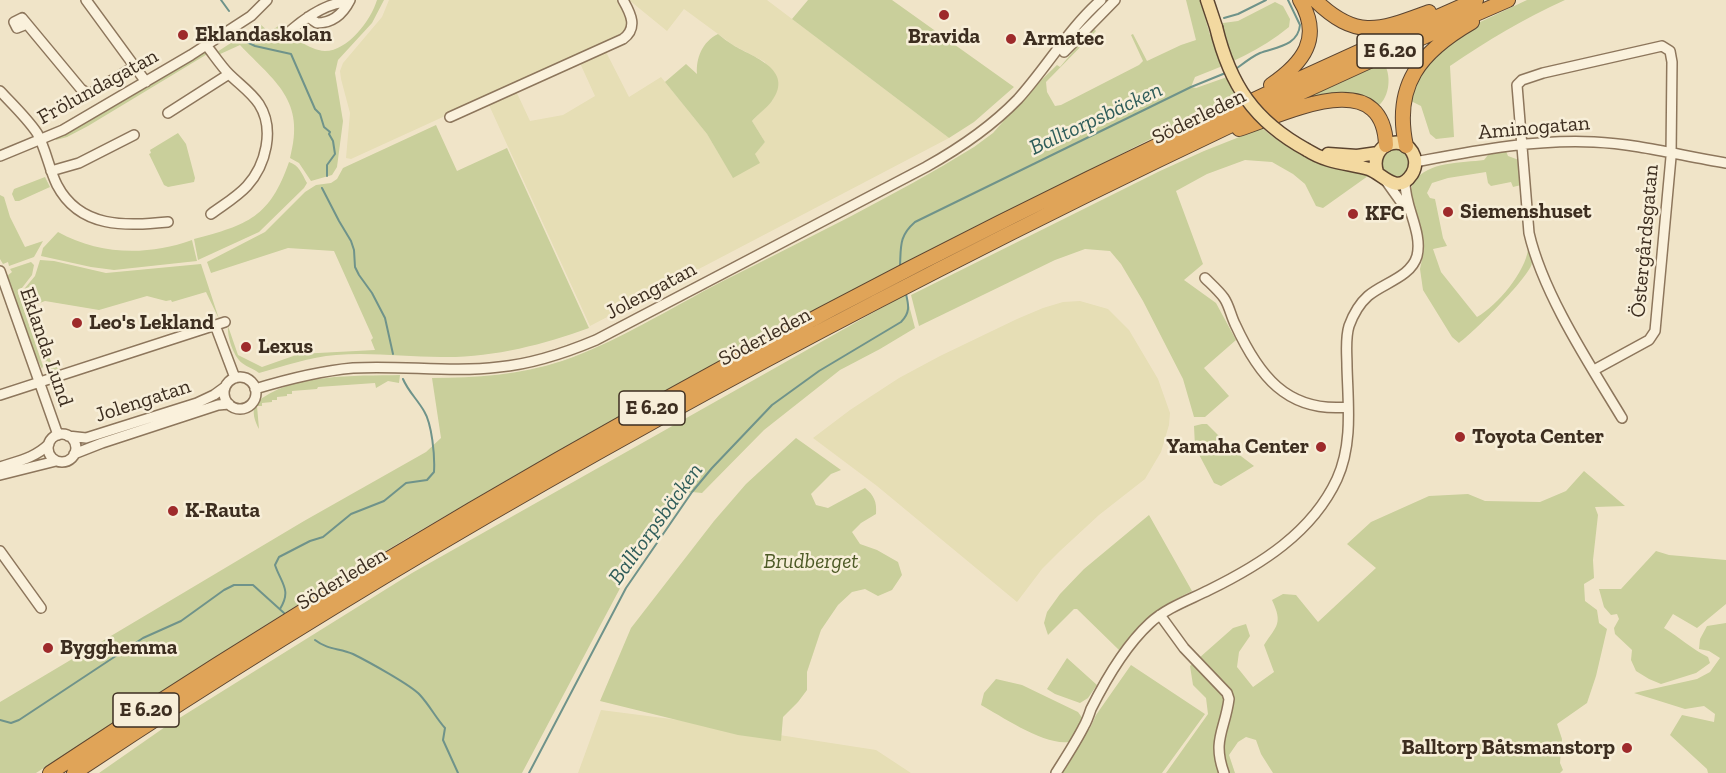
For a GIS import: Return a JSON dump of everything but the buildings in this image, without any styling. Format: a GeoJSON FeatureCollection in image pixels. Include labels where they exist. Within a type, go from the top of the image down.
{"type":"FeatureCollection","features":[{"type":"Feature","properties":{"kind":"highway"},"geometry":{"type":"LineString","coordinates":[[1239,107],[1289,72],[1302,57],[1310,36],[1310,25],[1300,0]]}},
{"type":"Feature","properties":{"kind":"highway"},"geometry":{"type":"LineString","coordinates":[[1315,0],[1339,21],[1365,29],[1388,26],[1459,0]]}},
{"type":"Feature","properties":{"kind":"highway","name":"Söderleden"},"geometry":{"type":"LineString","coordinates":[[50,773],[123,724],[336,592],[621,425],[799,328],[970,239],[1239,107],[1476,0]]}},
{"type":"Feature","properties":{"kind":"highway"},"geometry":{"type":"LineString","coordinates":[[1406,146],[1402,121],[1404,99],[1410,80],[1419,64],[1465,26],[1510,0]]}},
{"type":"Feature","properties":{"kind":"highway","name":"Söderleden"},"geometry":{"type":"LineString","coordinates":[[74,773],[355,595],[480,520],[681,406],[1016,230],[1385,53],[1510,0]]}},
{"type":"Feature","properties":{"kind":"highway"},"geometry":{"type":"LineString","coordinates":[[1192,144],[1300,108],[1336,99],[1351,99],[1366,104],[1379,117],[1386,131],[1382,149]]}},
{"type":"Feature","properties":{"kind":"main road"},"geometry":{"type":"LineString","coordinates":[[1207,0],[1228,67],[1243,95],[1258,115],[1277,132],[1318,157],[1397,183],[1405,181],[1411,175],[1415,162],[1413,153],[1399,143],[1357,156],[1336,156],[1307,150]]}},
{"type":"Feature","properties":{"kind":"main road"},"geometry":{"type":"LineString","coordinates":[[1214,0],[1216,27]]}},
{"type":"Feature","properties":{"kind":"main road"},"geometry":{"type":"LineString","coordinates":[[1381,176],[1375,164],[1382,149]]}},
{"type":"Feature","properties":{"kind":"street"},"geometry":{"type":"LineString","coordinates":[[86,0],[146,82]]}},
{"type":"Feature","properties":{"kind":"street","name":"Frölundagatan"},"geometry":{"type":"LineString","coordinates":[[0,156],[63,130],[146,82],[251,16],[267,0]]}},
{"type":"Feature","properties":{"kind":"street"},"geometry":{"type":"LineString","coordinates":[[450,117],[623,39],[631,33],[633,27],[623,0]]}},
{"type":"Feature","properties":{"kind":"street","name":"Jolengatan"},"geometry":{"type":"LineString","coordinates":[[1020,96],[1027,92],[1115,0]]}},
{"type":"Feature","properties":{"kind":"street"},"geometry":{"type":"LineString","coordinates":[[289,32],[308,17],[317,23],[330,21],[343,12],[349,1]]}},
{"type":"Feature","properties":{"kind":"street","name":"Jolengatan"},"geometry":{"type":"LineString","coordinates":[[255,389],[297,376],[354,368],[475,369],[502,367],[537,360],[576,348],[639,318],[947,155],[986,128],[1020,96],[1096,2]]}},
{"type":"Feature","properties":{"kind":"street"},"geometry":{"type":"LineString","coordinates":[[27,24],[81,89],[87,93],[91,93],[135,66]]}},
{"type":"Feature","properties":{"kind":"street"},"geometry":{"type":"LineString","coordinates":[[206,45],[229,74],[259,104],[265,119],[267,138],[261,166],[254,178],[243,190],[211,214]]}},
{"type":"Feature","properties":{"kind":"street"},"geometry":{"type":"LineString","coordinates":[[1622,418],[1567,322],[1534,256],[1529,233],[1517,85],[1522,80],[1654,46],[1662,46],[1670,51],[1672,62],[1670,152]]}},
{"type":"Feature","properties":{"kind":"street"},"geometry":{"type":"LineString","coordinates":[[168,113],[229,74]]}},
{"type":"Feature","properties":{"kind":"street"},"geometry":{"type":"LineString","coordinates":[[0,91],[35,131],[51,171],[63,193],[73,205],[93,218],[122,225],[168,222]]}},
{"type":"Feature","properties":{"kind":"street"},"geometry":{"type":"LineString","coordinates":[[51,171],[79,163],[134,135]]}},
{"type":"Feature","properties":{"kind":"street","name":"Aminogatan"},"geometry":{"type":"LineString","coordinates":[[1415,162],[1522,144],[1595,142],[1625,144],[1726,163]]}},
{"type":"Feature","properties":{"kind":"street","name":"Östergårdsgatan"},"geometry":{"type":"LineString","coordinates":[[1594,370],[1642,344],[1653,335],[1665,232],[1670,152]]}},
{"type":"Feature","properties":{"kind":"street"},"geometry":{"type":"LineString","coordinates":[[1381,176],[1397,194],[1410,216]]}},
{"type":"Feature","properties":{"kind":"street"},"geometry":{"type":"LineString","coordinates":[[1056,773],[1128,646],[1140,632],[1160,615],[1255,566],[1286,544],[1324,501],[1340,471],[1347,445],[1346,347],[1348,330],[1355,313],[1368,296],[1402,274],[1416,260],[1418,248],[1405,181]]}},
{"type":"Feature","properties":{"kind":"street","name":"Eklanda Lund"},"geometry":{"type":"LineString","coordinates":[[0,271],[39,382],[63,436]]}},
{"type":"Feature","properties":{"kind":"street"},"geometry":{"type":"LineString","coordinates":[[1205,278],[1225,298],[1249,354],[1277,388],[1303,403],[1325,408],[1348,407]]}},
{"type":"Feature","properties":{"kind":"street"},"geometry":{"type":"LineString","coordinates":[[0,395],[225,322]]}},
{"type":"Feature","properties":{"kind":"street"},"geometry":{"type":"LineString","coordinates":[[215,325],[235,378]]}},
{"type":"Feature","properties":{"kind":"street"},"geometry":{"type":"LineString","coordinates":[[235,378],[248,379],[255,389],[255,398],[248,407],[236,408],[229,404],[224,396],[225,387],[235,378]]}},
{"type":"Feature","properties":{"kind":"street","name":"Jolengatan"},"geometry":{"type":"LineString","coordinates":[[63,436],[86,438],[106,432],[197,404],[225,387]]}},
{"type":"Feature","properties":{"kind":"street","name":"Jolengatan"},"geometry":{"type":"LineString","coordinates":[[74,454],[218,405],[229,404]]}},
{"type":"Feature","properties":{"kind":"street"},"geometry":{"type":"LineString","coordinates":[[0,467],[41,452],[54,437],[63,436],[75,444],[74,454],[66,461],[56,460],[0,475]]}},
{"type":"Feature","properties":{"kind":"street"},"geometry":{"type":"LineString","coordinates":[[49,444],[49,453],[56,460]]}},
{"type":"Feature","properties":{"kind":"street"},"geometry":{"type":"LineString","coordinates":[[0,551],[40,608]]}},
{"type":"Feature","properties":{"kind":"street"},"geometry":{"type":"LineString","coordinates":[[1160,615],[1184,648],[1227,693],[1228,706],[1218,743],[1220,763],[1224,773]]}},
{"type":"Feature","properties":{"kind":"shaded area"},"geometry":{"type":"Polygon","coordinates":[[[389,0],[620,0],[626,9],[629,32],[351,159],[346,158],[350,113],[340,71],[343,63],[382,17],[389,0]]]}},
{"type":"Feature","properties":{"kind":"shaded area"},"geometry":{"type":"Polygon","coordinates":[[[629,0],[767,0],[949,138],[590,326],[488,103],[516,91],[530,121],[563,115],[595,96],[579,61],[605,50],[629,97],[661,77],[707,134],[733,177],[765,142],[752,121],[773,100],[765,62],[733,45],[684,9],[667,31],[629,0]]]}},
{"type":"Feature","properties":{"kind":"shaded area"},"geometry":{"type":"Polygon","coordinates":[[[1080,301],[1108,309],[1129,330],[1158,379],[1170,413],[1169,425],[1161,452],[1145,479],[1099,515],[1060,551],[1042,569],[1017,602],[877,486],[813,438],[899,378],[940,356],[1043,308],[1063,302],[1080,301]]]}},
{"type":"Feature","properties":{"kind":"shaded area"},"geometry":{"type":"Polygon","coordinates":[[[601,710],[876,750],[911,773],[578,773],[601,710]]]}},
{"type":"Feature","properties":{"kind":"green space"},"geometry":{"type":"Polygon","coordinates":[[[377,0],[384,0],[372,23],[338,60],[335,73],[343,121],[337,167],[332,175],[311,181],[299,163],[290,158],[294,138],[294,121],[284,94],[240,45],[218,55],[217,52],[260,24],[269,32],[280,25],[295,38],[313,48],[325,51],[334,50],[350,40],[364,25],[377,0]]]}},
{"type":"Feature","properties":{"kind":"green space"},"geometry":{"type":"Polygon","coordinates":[[[808,0],[892,0],[1014,87],[974,122],[949,138],[792,19],[808,0]]]}},
{"type":"Feature","properties":{"kind":"green space"},"geometry":{"type":"Polygon","coordinates":[[[1186,0],[1200,0],[1210,35],[1223,23],[1238,21],[1275,2],[1283,6],[1290,19],[1289,27],[1267,43],[1244,56],[1195,77],[1191,87],[1196,88],[1227,77],[1237,95],[845,296],[555,454],[352,571],[36,773],[0,773],[0,702],[304,521],[426,452],[441,438],[432,378],[481,376],[530,370],[582,354],[622,335],[881,200],[974,147],[993,133],[1030,91],[1057,65],[1060,67],[1093,28],[1096,31],[1046,82],[1047,92],[1055,106],[1139,65],[1143,61],[1131,35],[1133,34],[1147,61],[1196,40],[1186,0]]]}},
{"type":"Feature","properties":{"kind":"green space"},"geometry":{"type":"Polygon","coordinates":[[[1527,0],[1565,0],[1506,30],[1450,66],[1454,137],[1436,139],[1430,134],[1421,106],[1409,100],[1428,59],[1478,23],[1527,0]]]}},
{"type":"Feature","properties":{"kind":"green space"},"geometry":{"type":"Polygon","coordinates":[[[718,34],[768,66],[775,72],[778,80],[778,90],[772,101],[752,121],[765,142],[755,154],[760,163],[733,178],[707,134],[665,82],[686,64],[697,74],[701,51],[712,37],[718,34]]]}},
{"type":"Feature","properties":{"kind":"green space"},"geometry":{"type":"Polygon","coordinates":[[[205,52],[209,53],[88,126],[56,140],[55,137],[80,126],[205,52]]]}},
{"type":"Feature","properties":{"kind":"green space"},"geometry":{"type":"Polygon","coordinates":[[[1383,62],[1389,79],[1385,97],[1378,106],[1366,97],[1353,93],[1339,93],[1309,100],[1267,117],[1342,78],[1383,62]]]}},
{"type":"Feature","properties":{"kind":"green space"},"geometry":{"type":"Polygon","coordinates":[[[436,125],[457,171],[507,148],[589,328],[535,345],[498,353],[460,357],[336,355],[259,373],[242,363],[231,346],[228,326],[238,355],[262,367],[299,354],[375,350],[371,340],[373,338],[334,251],[288,248],[211,273],[207,262],[265,232],[305,192],[316,185],[331,183],[337,179],[343,168],[436,125]]]}},
{"type":"Feature","properties":{"kind":"green space"},"geometry":{"type":"Polygon","coordinates":[[[1262,128],[1299,152],[1368,176],[1323,208],[1316,206],[1305,184],[1272,162],[1245,160],[1207,174],[1176,191],[1203,264],[1184,280],[1216,303],[1236,340],[1204,368],[1229,396],[1205,417],[1194,417],[1183,379],[1143,301],[1121,264],[1110,251],[1085,249],[1055,260],[919,326],[911,295],[1160,171],[1262,128]]]}},
{"type":"Feature","properties":{"kind":"green space"},"geometry":{"type":"Polygon","coordinates":[[[178,133],[186,144],[195,178],[194,182],[168,187],[164,185],[149,154],[150,150],[178,133]]]}},
{"type":"Feature","properties":{"kind":"green space"},"geometry":{"type":"Polygon","coordinates":[[[1395,149],[1405,153],[1409,163],[1405,173],[1395,177],[1385,173],[1381,163],[1385,153],[1395,149]]]}},
{"type":"Feature","properties":{"kind":"green space"},"geometry":{"type":"Polygon","coordinates":[[[1506,151],[1508,156],[1519,160],[1521,185],[1513,187],[1511,182],[1491,186],[1488,183],[1486,172],[1432,183],[1427,193],[1430,198],[1435,199],[1443,238],[1447,246],[1433,249],[1441,272],[1477,317],[1493,305],[1509,287],[1522,267],[1528,249],[1532,257],[1531,266],[1509,295],[1459,343],[1452,337],[1423,290],[1420,269],[1424,250],[1410,195],[1411,188],[1420,175],[1427,170],[1446,164],[1484,160],[1488,155],[1506,151]]]}},
{"type":"Feature","properties":{"kind":"green space"},"geometry":{"type":"Polygon","coordinates":[[[289,162],[302,173],[307,183],[304,188],[259,232],[198,260],[194,239],[229,229],[255,216],[274,195],[289,162]]]}},
{"type":"Feature","properties":{"kind":"green space"},"geometry":{"type":"Polygon","coordinates":[[[45,177],[50,187],[15,201],[12,194],[14,189],[45,177]]]}},
{"type":"Feature","properties":{"kind":"green space"},"geometry":{"type":"Polygon","coordinates":[[[0,195],[4,197],[10,217],[25,247],[43,241],[34,257],[9,266],[8,262],[3,264],[0,259],[0,195]]]}},
{"type":"Feature","properties":{"kind":"green space"},"geometry":{"type":"Polygon","coordinates":[[[58,232],[90,245],[124,251],[158,249],[192,240],[197,261],[114,270],[41,256],[43,248],[58,232]]]}},
{"type":"Feature","properties":{"kind":"green space"},"geometry":{"type":"Polygon","coordinates":[[[40,260],[106,273],[201,264],[219,319],[206,292],[172,302],[147,296],[99,310],[45,301],[32,306],[52,365],[54,368],[57,367],[59,372],[52,373],[41,353],[22,295],[35,276],[40,260]]]}},
{"type":"Feature","properties":{"kind":"green space"},"geometry":{"type":"Polygon","coordinates":[[[31,262],[34,265],[32,275],[18,293],[43,366],[42,369],[7,276],[12,272],[10,269],[31,262]]]}},
{"type":"Feature","properties":{"kind":"green space"},"geometry":{"type":"Polygon","coordinates":[[[906,294],[915,328],[840,370],[764,430],[702,493],[683,494],[626,577],[522,773],[99,773],[165,727],[412,573],[906,294]]]}},
{"type":"Feature","properties":{"kind":"green space"},"geometry":{"type":"Polygon","coordinates":[[[400,375],[399,383],[388,381],[376,388],[375,383],[292,391],[292,394],[277,397],[277,400],[257,406],[259,429],[255,420],[256,403],[270,393],[287,386],[305,381],[345,376],[400,375]]]}},
{"type":"Feature","properties":{"kind":"green space"},"geometry":{"type":"Polygon","coordinates":[[[1207,424],[1233,450],[1254,466],[1221,486],[1214,483],[1195,447],[1194,426],[1207,424]]]}},
{"type":"Feature","properties":{"kind":"green space","name":"Brudberget"},"geometry":{"type":"Polygon","coordinates":[[[796,438],[841,470],[831,474],[811,494],[816,505],[828,508],[865,488],[871,493],[875,502],[876,514],[852,532],[860,544],[877,550],[898,562],[902,575],[892,590],[878,596],[865,589],[852,592],[838,605],[821,630],[807,672],[807,690],[783,717],[781,741],[738,735],[600,701],[631,628],[714,521],[746,484],[796,438]]]}},
{"type":"Feature","properties":{"kind":"green space"},"geometry":{"type":"Polygon","coordinates":[[[1584,471],[1625,506],[1595,507],[1598,515],[1593,560],[1594,578],[1584,584],[1585,601],[1597,610],[1599,623],[1607,629],[1587,703],[1557,724],[1562,739],[1560,763],[1563,770],[1560,773],[1273,773],[1261,754],[1256,740],[1246,737],[1238,742],[1229,755],[1235,773],[1166,773],[1208,714],[1206,698],[1193,685],[1190,666],[1233,628],[1246,624],[1250,636],[1239,652],[1237,667],[1253,687],[1274,672],[1264,645],[1278,620],[1272,600],[1283,594],[1296,595],[1318,622],[1376,568],[1347,544],[1371,522],[1429,496],[1468,494],[1485,501],[1540,502],[1566,491],[1584,471]]]}},
{"type":"Feature","properties":{"kind":"green space"},"geometry":{"type":"Polygon","coordinates":[[[1149,515],[1192,591],[1151,615],[1119,650],[1077,609],[1074,609],[1048,635],[1044,623],[1047,612],[1060,594],[1084,569],[1149,515]]]}},
{"type":"Feature","properties":{"kind":"green space"},"geometry":{"type":"Polygon","coordinates":[[[1656,551],[1669,555],[1726,560],[1726,604],[1697,628],[1673,614],[1664,628],[1708,657],[1710,663],[1696,673],[1661,684],[1636,671],[1631,660],[1632,650],[1615,634],[1614,628],[1619,619],[1617,614],[1611,615],[1604,607],[1599,589],[1621,589],[1656,551]]]}},
{"type":"Feature","properties":{"kind":"green space"},"geometry":{"type":"Polygon","coordinates":[[[1726,623],[1726,773],[1708,773],[1707,769],[1670,735],[1682,715],[1714,722],[1715,714],[1704,706],[1685,709],[1634,693],[1697,679],[1710,672],[1720,658],[1709,651],[1699,649],[1700,639],[1707,626],[1726,623]]]}},
{"type":"Feature","properties":{"kind":"green space"},"geometry":{"type":"Polygon","coordinates":[[[1067,658],[1097,685],[1088,698],[1080,703],[1047,689],[1067,658]]]}},
{"type":"Feature","properties":{"kind":"green space"},"geometry":{"type":"Polygon","coordinates":[[[1131,665],[1205,714],[1162,773],[1062,773],[1096,715],[1131,665]]]}},
{"type":"Feature","properties":{"kind":"green space"},"geometry":{"type":"Polygon","coordinates":[[[996,679],[1022,685],[1078,712],[1083,719],[1073,741],[1063,742],[1039,736],[981,705],[984,693],[996,679]]]}},
{"type":"Feature","properties":{"kind":"waterway"},"geometry":{"type":"LineString","coordinates":[[221,0],[229,11]]}},
{"type":"Feature","properties":{"kind":"waterway","name":"Balltorpsbäcken"},"geometry":{"type":"LineString","coordinates":[[1224,18],[1238,14],[1266,0]]}},
{"type":"Feature","properties":{"kind":"waterway","name":"Balltorpsbäcken"},"geometry":{"type":"LineString","coordinates":[[1236,69],[1257,55],[1291,42],[1295,37],[1300,25],[1288,0]]}},
{"type":"Feature","properties":{"kind":"waterway"},"geometry":{"type":"LineString","coordinates":[[247,42],[291,54],[315,109],[320,114],[324,127],[330,132],[333,141],[335,154],[327,165],[327,176]]}},
{"type":"Feature","properties":{"kind":"waterway","name":"Balltorpsbäcken"},"geometry":{"type":"LineString","coordinates":[[900,266],[903,237],[915,222],[1191,87],[1228,72]]}},
{"type":"Feature","properties":{"kind":"waterway"},"geometry":{"type":"LineString","coordinates":[[322,188],[351,241],[355,267],[385,318],[393,354]]}},
{"type":"Feature","properties":{"kind":"waterway","name":"Balltorpsbäcken"},"geometry":{"type":"LineString","coordinates":[[529,773],[626,588],[692,492],[772,405],[819,371],[901,322],[908,309],[906,294]]}},
{"type":"Feature","properties":{"kind":"waterway"},"geometry":{"type":"LineString","coordinates":[[280,609],[285,591],[275,565],[279,557],[323,537],[351,514],[384,501],[406,483],[427,480],[434,472],[432,440],[427,417],[403,379]]}},
{"type":"Feature","properties":{"kind":"waterway"},"geometry":{"type":"LineString","coordinates":[[0,720],[11,723],[19,720],[143,638],[181,621],[234,585],[253,585],[284,613]]}},
{"type":"Feature","properties":{"kind":"waterway"},"geometry":{"type":"LineString","coordinates":[[315,640],[324,646],[360,657],[399,679],[420,695],[445,728],[443,740],[458,773]]}},
{"type":"Feature","properties":{"kind":"place","name":"Bravida"},"geometry":{"type":"Point","coordinates":[944,15]}},
{"type":"Feature","properties":{"kind":"place","name":"Eklandaskolan"},"geometry":{"type":"Point","coordinates":[183,35]}},
{"type":"Feature","properties":{"kind":"place","name":"Armatec"},"geometry":{"type":"Point","coordinates":[1011,39]}},
{"type":"Feature","properties":{"kind":"place","name":"Siemenshuset"},"geometry":{"type":"Point","coordinates":[1448,212]}},
{"type":"Feature","properties":{"kind":"place","name":"KFC"},"geometry":{"type":"Point","coordinates":[1353,214]}},
{"type":"Feature","properties":{"kind":"place","name":"Leo's Lekland"},"geometry":{"type":"Point","coordinates":[77,323]}},
{"type":"Feature","properties":{"kind":"place","name":"Lexus"},"geometry":{"type":"Point","coordinates":[246,347]}},
{"type":"Feature","properties":{"kind":"place","name":"Toyota Center"},"geometry":{"type":"Point","coordinates":[1460,437]}},
{"type":"Feature","properties":{"kind":"place","name":"Yamaha Center"},"geometry":{"type":"Point","coordinates":[1321,447]}},
{"type":"Feature","properties":{"kind":"place","name":"K-Rauta"},"geometry":{"type":"Point","coordinates":[173,511]}},
{"type":"Feature","properties":{"kind":"place","name":"Bygghemma"},"geometry":{"type":"Point","coordinates":[48,648]}},
{"type":"Feature","properties":{"kind":"place","name":"Balltorp Båtsmanstorp"},"geometry":{"type":"Point","coordinates":[1627,748]}}]}
